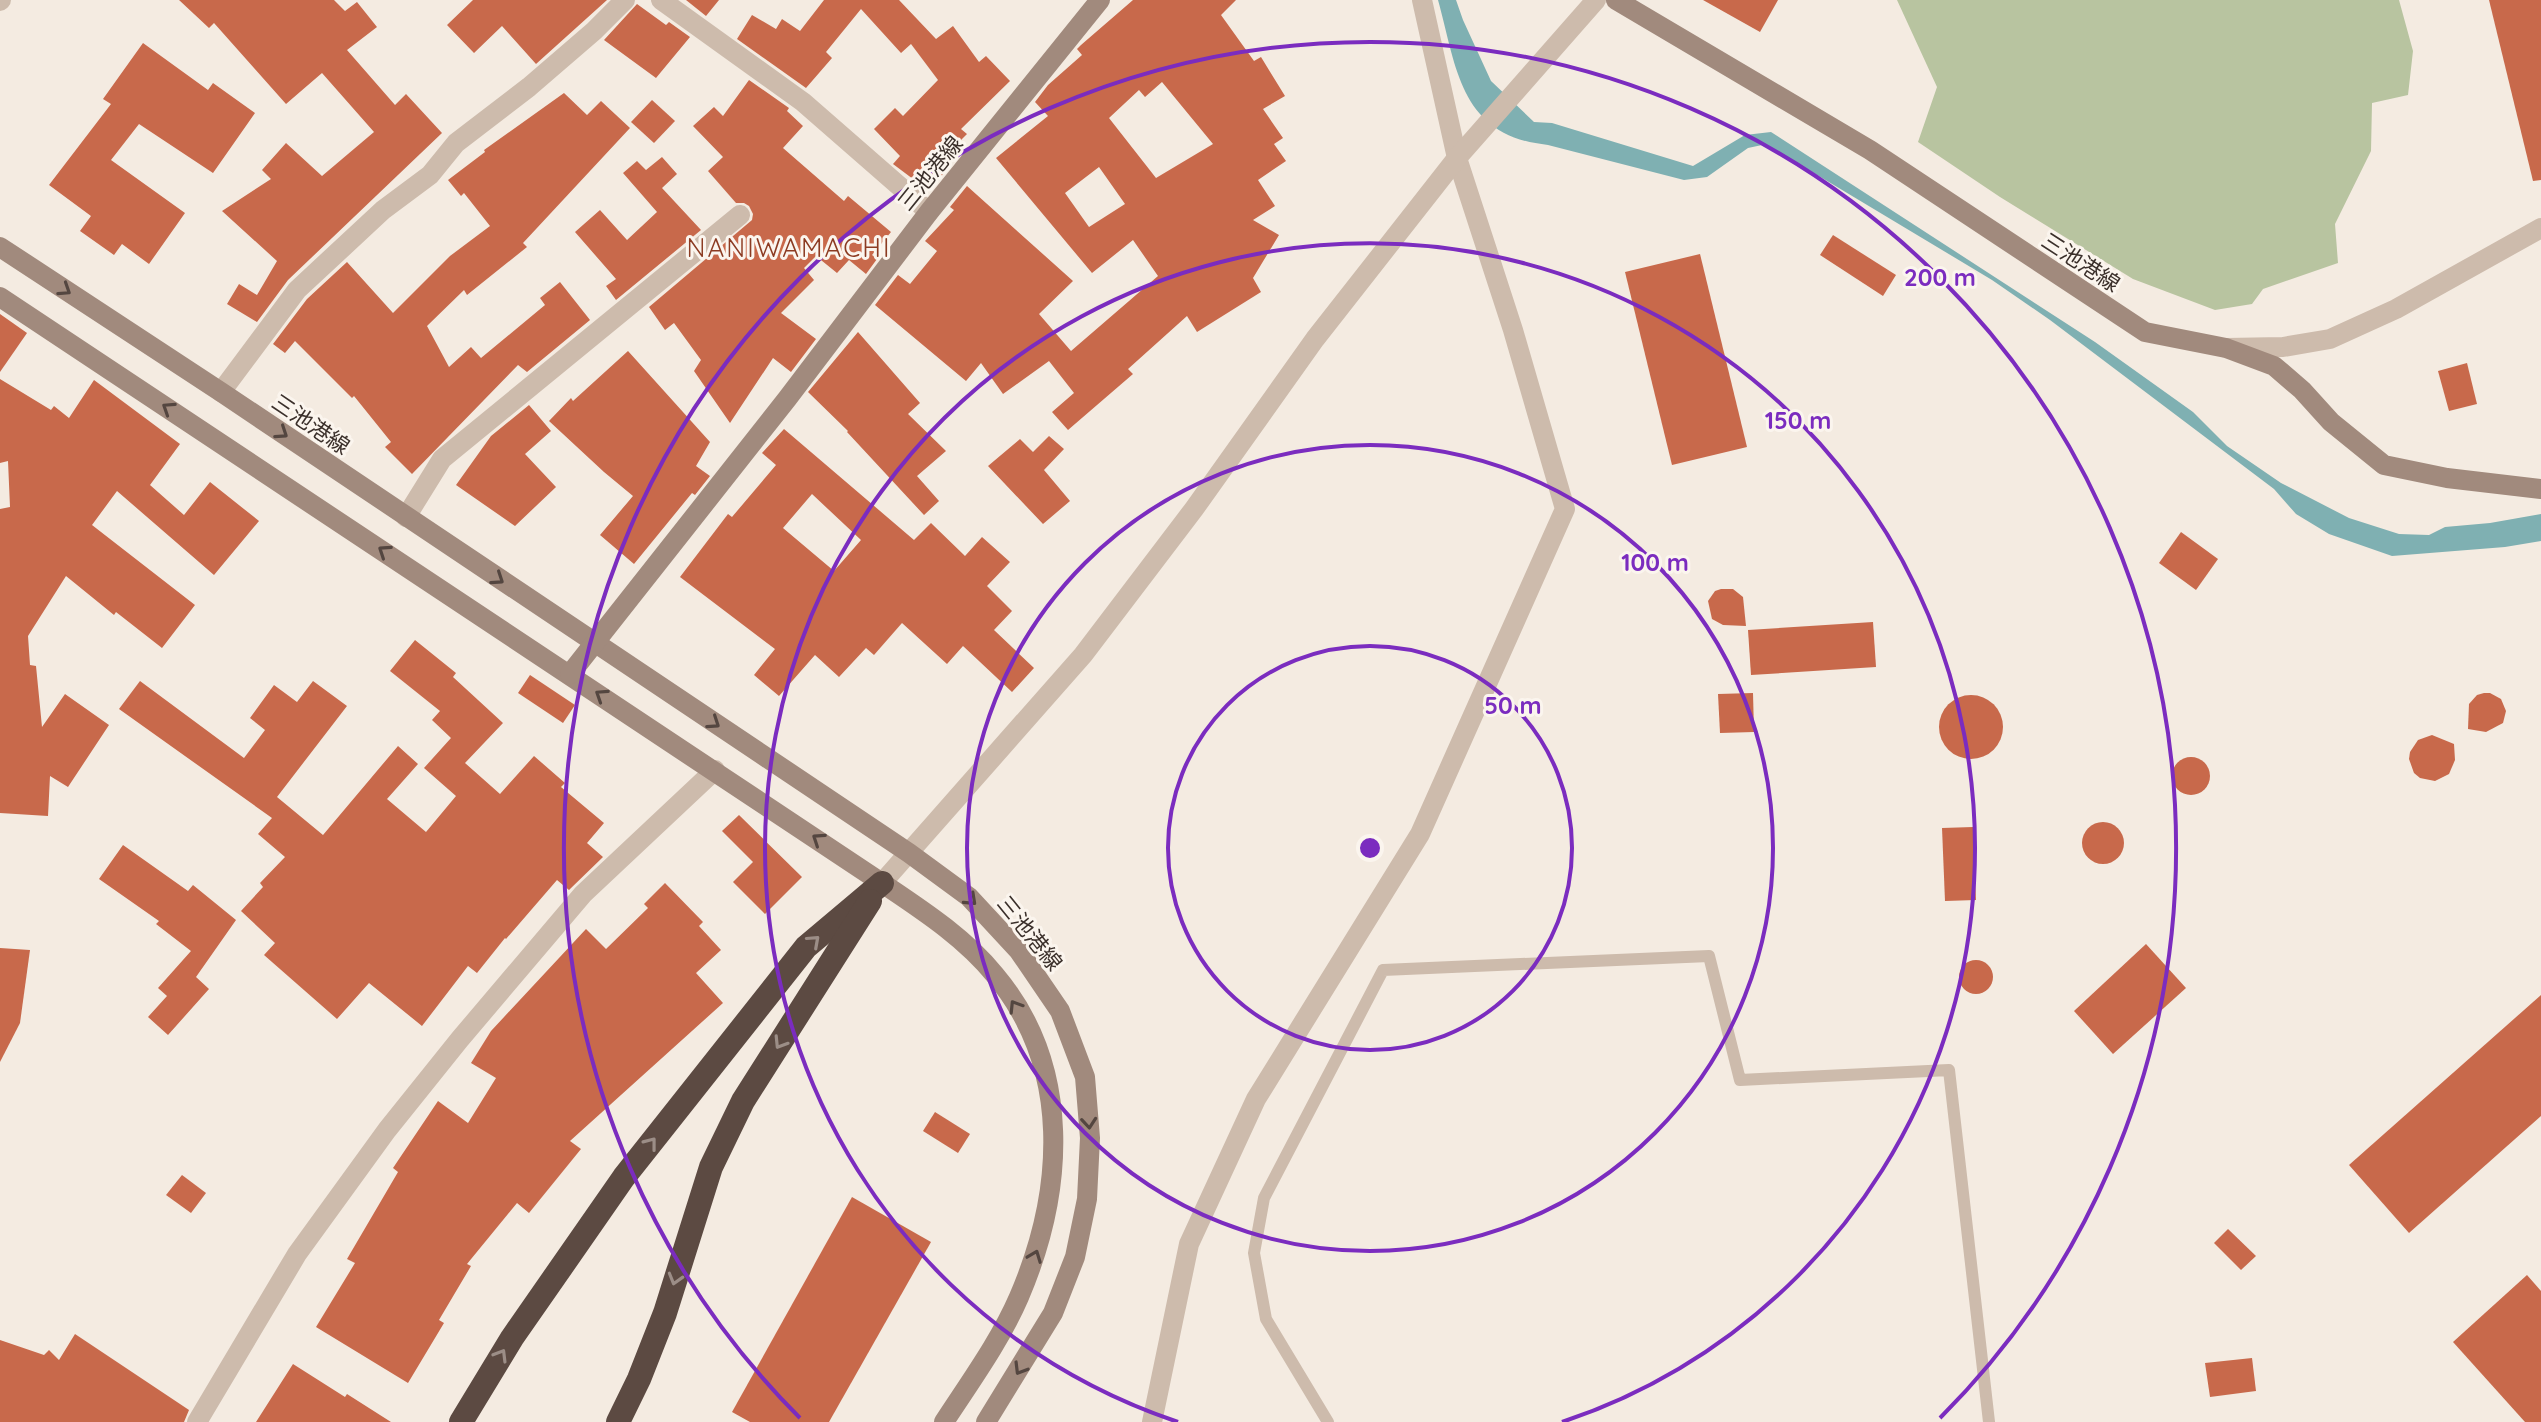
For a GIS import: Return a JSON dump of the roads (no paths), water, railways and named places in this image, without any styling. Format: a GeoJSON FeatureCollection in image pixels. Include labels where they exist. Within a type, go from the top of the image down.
{"type":"FeatureCollection","features":[{"type":"Feature","properties":{"kind":"highway"},"geometry":{"type":"LineString","coordinates":[[461,1422],[512,1338],[624,1177],[806,947],[882,883]]}},
{"type":"Feature","properties":{"kind":"highway"},"geometry":{"type":"LineString","coordinates":[[618,1422],[665,1313],[687,1237],[717,1154],[743,1101],[882,883]]}},
{"type":"Feature","properties":{"kind":"main road","name":"三池港線"},"geometry":{"type":"LineString","coordinates":[[570,674],[787,399],[929,212],[1100,0]]}},
{"type":"Feature","properties":{"kind":"main road","name":"三池港線"},"geometry":{"type":"LineString","coordinates":[[1616,0],[1870,150],[2145,332],[2226,348],[2274,366],[2302,390],[2331,422],[2384,465],[2447,478],[2541,489]]}},
{"type":"Feature","properties":{"kind":"main road","name":"三池港線"},"geometry":{"type":"LineString","coordinates":[[0,247],[909,853],[969,897],[1019,951],[1060,1011],[1085,1077],[1090,1153],[1087,1199],[1075,1257],[1053,1313],[986,1422]]}},
{"type":"Feature","properties":{"kind":"main road"},"geometry":{"type":"LineString","coordinates":[[0,297],[882,883],[950,930],[996,975],[1028,1027],[1047,1079],[1054,1132],[1051,1191],[1034,1257],[1018,1300],[944,1422]]}},
{"type":"Feature","properties":{"kind":"street"},"geometry":{"type":"LineString","coordinates":[[221,392],[297,290],[383,210],[430,175],[456,143],[540,78],[625,0]]}},
{"type":"Feature","properties":{"kind":"street"},"geometry":{"type":"LineString","coordinates":[[661,0],[803,102],[929,212]]}},
{"type":"Feature","properties":{"kind":"street"},"geometry":{"type":"LineString","coordinates":[[1152,1422],[1189,1244],[1256,1099],[1420,834],[1565,509],[1513,330],[1457,158],[1422,0]]}},
{"type":"Feature","properties":{"kind":"street"},"geometry":{"type":"LineString","coordinates":[[882,883],[1083,655],[1194,509],[1315,339],[1457,158],[1596,0]]}},
{"type":"Feature","properties":{"kind":"street"},"geometry":{"type":"LineString","coordinates":[[406,517],[442,459],[740,215]]}},
{"type":"Feature","properties":{"kind":"street"},"geometry":{"type":"LineString","coordinates":[[2226,348],[2283,347],[2330,339],[2396,309],[2541,228]]}},
{"type":"Feature","properties":{"kind":"street"},"geometry":{"type":"LineString","coordinates":[[197,1422],[297,1254],[396,1119],[583,894],[715,770]]}},
{"type":"Feature","properties":{"kind":"lane"},"geometry":{"type":"LineString","coordinates":[[1328,1422],[1266,1319],[1254,1253],[1264,1198],[1383,970],[1709,956],[1740,1080],[1949,1070],[1989,1422]]}},
{"type":"Feature","properties":{"kind":"water"},"geometry":{"type":"Polygon","coordinates":[[[1438,0],[1456,0],[1491,81],[1534,122],[1552,123],[1693,166],[1745,135],[1771,132],[2095,342],[2193,412],[2227,446],[2281,483],[2349,518],[2399,534],[2429,535],[2445,527],[2541,514],[2541,541],[2392,556],[2329,534],[2296,514],[2274,489],[2050,320],[1992,280],[1774,149],[1762,145],[1748,148],[1707,177],[1684,180],[1519,139],[1496,128],[1467,95],[1458,74],[1438,0]]]}},
{"type":"Feature","properties":{"kind":"district","name":"NANIWAMACHI"},"geometry":{"type":"Point","coordinates":[789,248]}}]}
